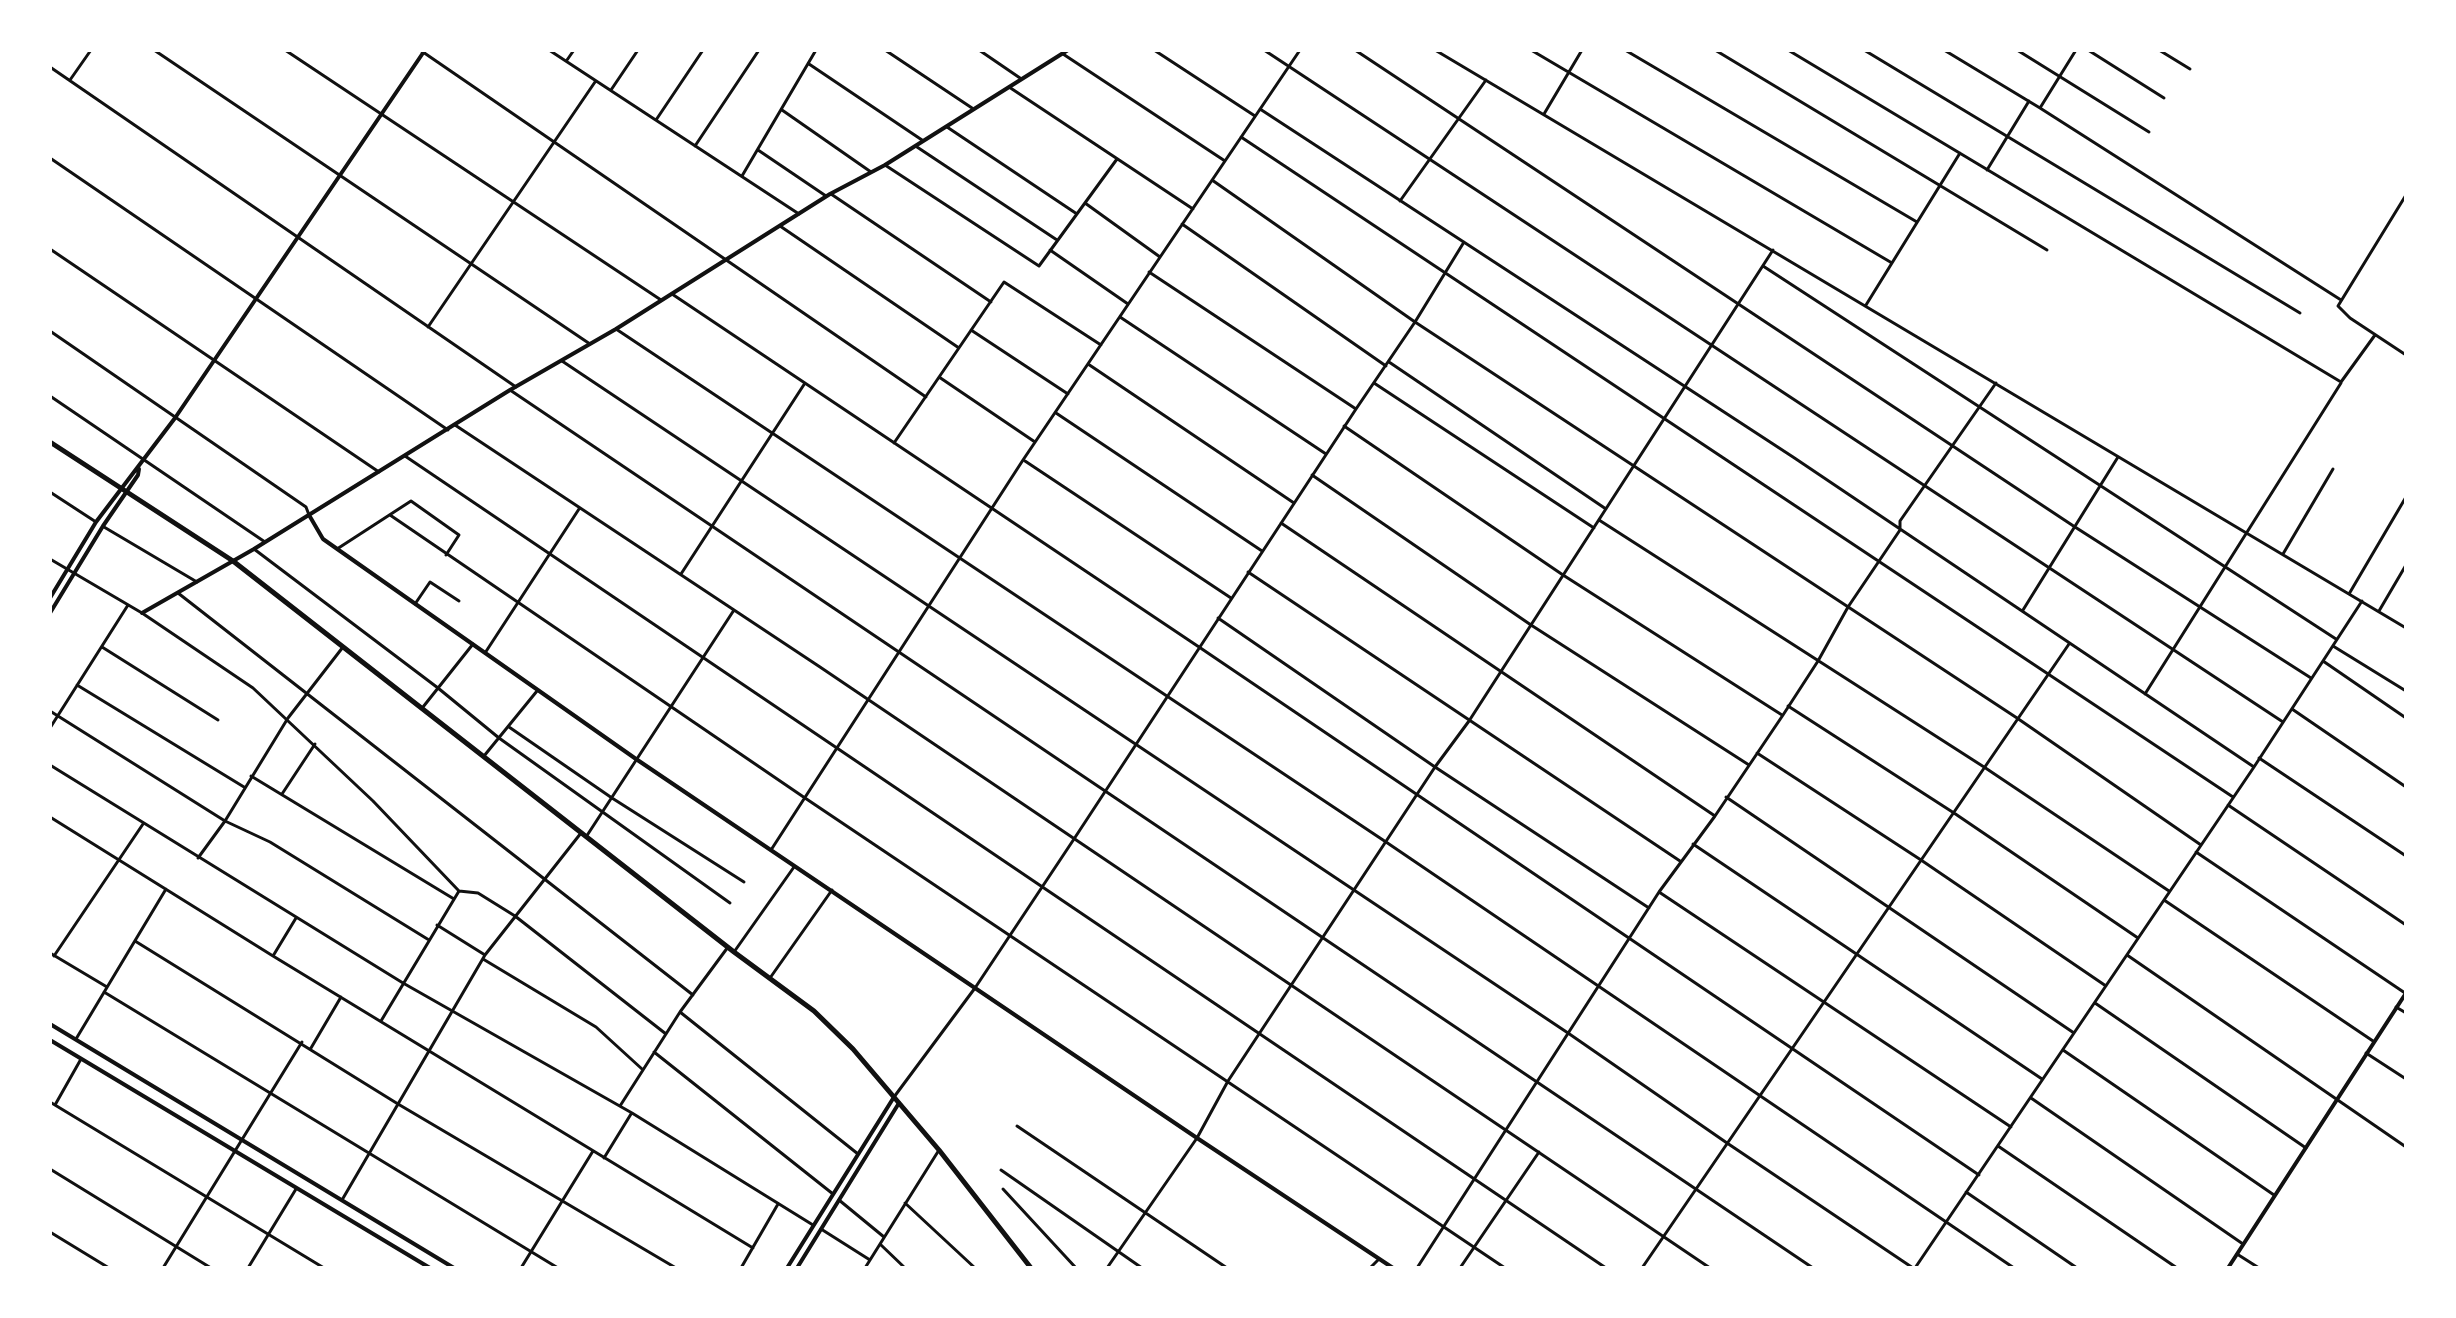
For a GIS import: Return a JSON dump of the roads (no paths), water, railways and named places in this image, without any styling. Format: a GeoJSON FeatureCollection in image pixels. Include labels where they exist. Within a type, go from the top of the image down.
{"type":"FeatureCollection","features":[{"type":"Feature","properties":{"kind":"main road"},"geometry":{"type":"LineString","coordinates":[[50,442],[233,561],[814,1011],[853,1049],[939,1150],[1031,1268]]}},
{"type":"Feature","properties":{"kind":"street"},"geometry":{"type":"LineString","coordinates":[[70,81],[91,50]]}},
{"type":"Feature","properties":{"kind":"street"},"geometry":{"type":"LineString","coordinates":[[154,50],[590,344]]}},
{"type":"Feature","properties":{"kind":"street"},"geometry":{"type":"LineString","coordinates":[[285,50],[661,300]]}},
{"type":"Feature","properties":{"kind":"street"},"geometry":{"type":"LineString","coordinates":[[549,50],[799,214]]}},
{"type":"Feature","properties":{"kind":"street"},"geometry":{"type":"LineString","coordinates":[[566,62],[574,50]]}},
{"type":"Feature","properties":{"kind":"street"},"geometry":{"type":"LineString","coordinates":[[610,91],[638,50]]}},
{"type":"Feature","properties":{"kind":"street"},"geometry":{"type":"LineString","coordinates":[[656,120],[703,50]]}},
{"type":"Feature","properties":{"kind":"street"},"geometry":{"type":"LineString","coordinates":[[695,146],[759,50]]}},
{"type":"Feature","properties":{"kind":"street"},"geometry":{"type":"LineString","coordinates":[[742,176],[816,50]]}},
{"type":"Feature","properties":{"kind":"street"},"geometry":{"type":"LineString","coordinates":[[885,50],[972,108]]}},
{"type":"Feature","properties":{"kind":"street"},"geometry":{"type":"LineString","coordinates":[[979,50],[1020,78]]}},
{"type":"Feature","properties":{"kind":"street"},"geometry":{"type":"LineString","coordinates":[[1154,50],[1255,116]]}},
{"type":"Feature","properties":{"kind":"street"},"geometry":{"type":"LineString","coordinates":[[1264,50],[2283,722]]}},
{"type":"Feature","properties":{"kind":"street"},"geometry":{"type":"LineString","coordinates":[[771,850],[1023,460],[1300,50]]}},
{"type":"Feature","properties":{"kind":"street"},"geometry":{"type":"LineString","coordinates":[[1355,50],[2075,527],[2311,678]]}},
{"type":"Feature","properties":{"kind":"street"},"geometry":{"type":"LineString","coordinates":[[1435,50],[2406,628]]}},
{"type":"Feature","properties":{"kind":"street"},"geometry":{"type":"LineString","coordinates":[[1531,50],[1892,263]]}},
{"type":"Feature","properties":{"kind":"street"},"geometry":{"type":"LineString","coordinates":[[1544,114],[1582,50]]}},
{"type":"Feature","properties":{"kind":"street"},"geometry":{"type":"LineString","coordinates":[[1625,50],[1917,222]]}},
{"type":"Feature","properties":{"kind":"street"},"geometry":{"type":"LineString","coordinates":[[1715,50],[2047,250]]}},
{"type":"Feature","properties":{"kind":"street"},"geometry":{"type":"LineString","coordinates":[[1788,50],[2341,382]]}},
{"type":"Feature","properties":{"kind":"street"},"geometry":{"type":"LineString","coordinates":[[1864,50],[2300,313]]}},
{"type":"Feature","properties":{"kind":"street"},"geometry":{"type":"LineString","coordinates":[[1944,50],[2341,300]]}},
{"type":"Feature","properties":{"kind":"street"},"geometry":{"type":"LineString","coordinates":[[2040,108],[2076,50]]}},
{"type":"Feature","properties":{"kind":"street"},"geometry":{"type":"LineString","coordinates":[[2088,50],[2164,98]]}},
{"type":"Feature","properties":{"kind":"street"},"geometry":{"type":"LineString","coordinates":[[2159,50],[2190,69]]}},
{"type":"Feature","properties":{"kind":"street"},"geometry":{"type":"LineString","coordinates":[[50,613],[133,472],[139,469],[175,418],[423,51],[926,397]]}},
{"type":"Feature","properties":{"kind":"street"},"geometry":{"type":"LineString","coordinates":[[2020,51],[2149,132]]}},
{"type":"Feature","properties":{"kind":"street"},"geometry":{"type":"LineString","coordinates":[[142,613],[254,549],[1066,52],[1225,161]]}},
{"type":"Feature","properties":{"kind":"street"},"geometry":{"type":"LineString","coordinates":[[808,63],[922,140]]}},
{"type":"Feature","properties":{"kind":"street"},"geometry":{"type":"LineString","coordinates":[[50,67],[712,527],[1813,1268]]}},
{"type":"Feature","properties":{"kind":"street"},"geometry":{"type":"LineString","coordinates":[[1400,201],[1461,120],[1486,80]]}},
{"type":"Feature","properties":{"kind":"street"},"geometry":{"type":"LineString","coordinates":[[428,327],[595,81]]}},
{"type":"Feature","properties":{"kind":"street"},"geometry":{"type":"LineString","coordinates":[[1007,86],[1193,209]]}},
{"type":"Feature","properties":{"kind":"street"},"geometry":{"type":"LineString","coordinates":[[1986,170],[2029,101]]}},
{"type":"Feature","properties":{"kind":"street"},"geometry":{"type":"LineString","coordinates":[[1260,109],[1685,387],[2254,767]]}},
{"type":"Feature","properties":{"kind":"street"},"geometry":{"type":"LineString","coordinates":[[781,110],[871,172]]}},
{"type":"Feature","properties":{"kind":"street"},"geometry":{"type":"LineString","coordinates":[[945,125],[1077,214]]}},
{"type":"Feature","properties":{"kind":"street"},"geometry":{"type":"LineString","coordinates":[[1241,137],[2233,797]]}},
{"type":"Feature","properties":{"kind":"street"},"geometry":{"type":"LineString","coordinates":[[915,145],[1057,240]]}},
{"type":"Feature","properties":{"kind":"street"},"geometry":{"type":"LineString","coordinates":[[758,150],[991,302]]}},
{"type":"Feature","properties":{"kind":"street"},"geometry":{"type":"LineString","coordinates":[[1866,305],[1960,153]]}},
{"type":"Feature","properties":{"kind":"street"},"geometry":{"type":"LineString","coordinates":[[50,158],[448,430]]}},
{"type":"Feature","properties":{"kind":"street"},"geometry":{"type":"LineString","coordinates":[[885,165],[1039,266],[1117,159]]}},
{"type":"Feature","properties":{"kind":"street"},"geometry":{"type":"LineString","coordinates":[[1212,180],[1415,322],[2017,718],[2201,845]]}},
{"type":"Feature","properties":{"kind":"street"},"geometry":{"type":"LineString","coordinates":[[2406,195],[2338,306],[2406,355]]}},
{"type":"Feature","properties":{"kind":"street"},"geometry":{"type":"LineString","coordinates":[[1085,203],[1160,257]]}},
{"type":"Feature","properties":{"kind":"street"},"geometry":{"type":"LineString","coordinates":[[1182,224],[1606,509]]}},
{"type":"Feature","properties":{"kind":"street"},"geometry":{"type":"LineString","coordinates":[[780,226],[959,348]]}},
{"type":"Feature","properties":{"kind":"street"},"geometry":{"type":"LineString","coordinates":[[787,1268],[894,1097],[975,988],[1344,426],[1388,364],[1464,242]]}},
{"type":"Feature","properties":{"kind":"street"},"geometry":{"type":"LineString","coordinates":[[50,249],[379,472]]}},
{"type":"Feature","properties":{"kind":"street"},"geometry":{"type":"LineString","coordinates":[[1050,250],[1128,304]]}},
{"type":"Feature","properties":{"kind":"street"},"geometry":{"type":"LineString","coordinates":[[1107,1268],[1197,1138],[1228,1081],[1435,767],[1469,721],[1773,250]]}},
{"type":"Feature","properties":{"kind":"street"},"geometry":{"type":"LineString","coordinates":[[1763,266],[2337,639]]}},
{"type":"Feature","properties":{"kind":"street"},"geometry":{"type":"LineString","coordinates":[[1149,272],[1356,409]]}},
{"type":"Feature","properties":{"kind":"street"},"geometry":{"type":"LineString","coordinates":[[894,443],[1004,282],[1101,345]]}},
{"type":"Feature","properties":{"kind":"street"},"geometry":{"type":"LineString","coordinates":[[672,294],[1979,1175]]}},
{"type":"Feature","properties":{"kind":"street"},"geometry":{"type":"LineString","coordinates":[[1120,317],[1326,454]]}},
{"type":"Feature","properties":{"kind":"street"},"geometry":{"type":"LineString","coordinates":[[616,329],[1599,985],[2014,1268]]}},
{"type":"Feature","properties":{"kind":"street"},"geometry":{"type":"LineString","coordinates":[[971,330],[1068,394]]}},
{"type":"Feature","properties":{"kind":"street"},"geometry":{"type":"LineString","coordinates":[[50,331],[306,507],[323,539],[537,691],[1393,1268]]}},
{"type":"Feature","properties":{"kind":"street"},"geometry":{"type":"LineString","coordinates":[[2145,694],[2341,382],[2375,335]]}},
{"type":"Feature","properties":{"kind":"street"},"geometry":{"type":"LineString","coordinates":[[562,361],[1914,1268],[2254,767],[2362,601]]}},
{"type":"Feature","properties":{"kind":"street"},"geometry":{"type":"LineString","coordinates":[[1088,364],[1294,503]]}},
{"type":"Feature","properties":{"kind":"street"},"geometry":{"type":"LineString","coordinates":[[939,377],[1035,442]]}},
{"type":"Feature","properties":{"kind":"street"},"geometry":{"type":"LineString","coordinates":[[681,574],[805,383]]}},
{"type":"Feature","properties":{"kind":"street"},"geometry":{"type":"LineString","coordinates":[[1374,383],[1594,528]]}},
{"type":"Feature","properties":{"kind":"street"},"geometry":{"type":"LineString","coordinates":[[1417,1268],[1659,892],[1715,816],[1818,661],[1848,607],[1900,530],[1900,521],[1996,383]]}},
{"type":"Feature","properties":{"kind":"street"},"geometry":{"type":"LineString","coordinates":[[50,396],[265,542]]}},
{"type":"Feature","properties":{"kind":"street"},"geometry":{"type":"LineString","coordinates":[[1055,413],[1262,551]]}},
{"type":"Feature","properties":{"kind":"street"},"geometry":{"type":"LineString","coordinates":[[455,425],[1710,1268]]}},
{"type":"Feature","properties":{"kind":"street"},"geometry":{"type":"LineString","coordinates":[[1344,426],[1563,575],[1783,715]]}},
{"type":"Feature","properties":{"kind":"street"},"geometry":{"type":"LineString","coordinates":[[405,456],[1606,1268]]}},
{"type":"Feature","properties":{"kind":"street"},"geometry":{"type":"LineString","coordinates":[[2023,611],[2118,457]]}},
{"type":"Feature","properties":{"kind":"street"},"geometry":{"type":"LineString","coordinates":[[1023,460],[1231,598]]}},
{"type":"Feature","properties":{"kind":"street"},"geometry":{"type":"LineString","coordinates":[[2283,554],[2333,469]]}},
{"type":"Feature","properties":{"kind":"street"},"geometry":{"type":"LineString","coordinates":[[1312,475],[1531,625],[1749,765]]}},
{"type":"Feature","properties":{"kind":"street"},"geometry":{"type":"LineString","coordinates":[[50,598],[96,522],[123,491]]}},
{"type":"Feature","properties":{"kind":"street"},"geometry":{"type":"LineString","coordinates":[[50,492],[96,522]]}},
{"type":"Feature","properties":{"kind":"street"},"geometry":{"type":"LineString","coordinates":[[2349,594],[2406,497]]}},
{"type":"Feature","properties":{"kind":"street"},"geometry":{"type":"LineString","coordinates":[[337,549],[411,501],[459,535],[446,555]]}},
{"type":"Feature","properties":{"kind":"street"},"geometry":{"type":"LineString","coordinates":[[485,653],[580,508]]}},
{"type":"Feature","properties":{"kind":"street"},"geometry":{"type":"LineString","coordinates":[[390,515],[1505,1268]]}},
{"type":"Feature","properties":{"kind":"street"},"geometry":{"type":"LineString","coordinates":[[1599,520],[1984,767],[2169,892]]}},
{"type":"Feature","properties":{"kind":"street"},"geometry":{"type":"LineString","coordinates":[[1281,523],[1715,816]]}},
{"type":"Feature","properties":{"kind":"street"},"geometry":{"type":"LineString","coordinates":[[103,526],[197,582]]}},
{"type":"Feature","properties":{"kind":"street"},"geometry":{"type":"LineString","coordinates":[[254,549],[499,738],[730,903]]}},
{"type":"Feature","properties":{"kind":"street"},"geometry":{"type":"LineString","coordinates":[[50,559],[142,613],[253,688],[316,744],[459,891],[478,893],[515,916],[666,1034]]}},
{"type":"Feature","properties":{"kind":"street"},"geometry":{"type":"LineString","coordinates":[[2379,611],[2406,565]]}},
{"type":"Feature","properties":{"kind":"street"},"geometry":{"type":"LineString","coordinates":[[1248,572],[1680,861]]}},
{"type":"Feature","properties":{"kind":"street"},"geometry":{"type":"LineString","coordinates":[[415,604],[430,582],[459,601]]}},
{"type":"Feature","properties":{"kind":"street"},"geometry":{"type":"LineString","coordinates":[[178,593],[693,995]]}},
{"type":"Feature","properties":{"kind":"street"},"geometry":{"type":"LineString","coordinates":[[50,728],[128,605]]}},
{"type":"Feature","properties":{"kind":"street"},"geometry":{"type":"LineString","coordinates":[[342,1200],[484,957],[612,798],[734,610]]}},
{"type":"Feature","properties":{"kind":"street"},"geometry":{"type":"LineString","coordinates":[[1218,618],[1435,767],[1649,908]]}},
{"type":"Feature","properties":{"kind":"street"},"geometry":{"type":"LineString","coordinates":[[423,707],[473,644]]}},
{"type":"Feature","properties":{"kind":"street"},"geometry":{"type":"LineString","coordinates":[[1642,1268],[2069,644]]}},
{"type":"Feature","properties":{"kind":"street"},"geometry":{"type":"LineString","coordinates":[[2333,646],[2406,691]]}},
{"type":"Feature","properties":{"kind":"street"},"geometry":{"type":"LineString","coordinates":[[102,647],[218,720]]}},
{"type":"Feature","properties":{"kind":"street"},"geometry":{"type":"LineString","coordinates":[[198,858],[225,821],[288,718],[343,647]]}},
{"type":"Feature","properties":{"kind":"street"},"geometry":{"type":"LineString","coordinates":[[2323,661],[2406,718]]}},
{"type":"Feature","properties":{"kind":"street"},"geometry":{"type":"LineString","coordinates":[[77,685],[244,787]]}},
{"type":"Feature","properties":{"kind":"street"},"geometry":{"type":"LineString","coordinates":[[484,757],[537,691]]}},
{"type":"Feature","properties":{"kind":"street"},"geometry":{"type":"LineString","coordinates":[[1788,706],[1954,813],[2138,938]]}},
{"type":"Feature","properties":{"kind":"street"},"geometry":{"type":"LineString","coordinates":[[2292,709],[2406,787]]}},
{"type":"Feature","properties":{"kind":"street"},"geometry":{"type":"LineString","coordinates":[[50,711],[225,821],[270,842],[429,940]]}},
{"type":"Feature","properties":{"kind":"street"},"geometry":{"type":"LineString","coordinates":[[509,727],[612,798],[744,882]]}},
{"type":"Feature","properties":{"kind":"street"},"geometry":{"type":"LineString","coordinates":[[282,794],[316,744]]}},
{"type":"Feature","properties":{"kind":"street"},"geometry":{"type":"LineString","coordinates":[[1757,753],[2106,986]]}},
{"type":"Feature","properties":{"kind":"street"},"geometry":{"type":"LineString","coordinates":[[2259,758],[2406,856]]}},
{"type":"Feature","properties":{"kind":"street"},"geometry":{"type":"LineString","coordinates":[[50,765],[403,983],[632,1113],[813,1225]]}},
{"type":"Feature","properties":{"kind":"street"},"geometry":{"type":"LineString","coordinates":[[251,776],[454,899]]}},
{"type":"Feature","properties":{"kind":"street"},"geometry":{"type":"LineString","coordinates":[[1726,797],[2074,1033]]}},
{"type":"Feature","properties":{"kind":"street"},"geometry":{"type":"LineString","coordinates":[[2228,805],[2406,925]]}},
{"type":"Feature","properties":{"kind":"street"},"geometry":{"type":"LineString","coordinates":[[50,817],[753,1248]]}},
{"type":"Feature","properties":{"kind":"street"},"geometry":{"type":"LineString","coordinates":[[107,987],[52,955],[143,824]]}},
{"type":"Feature","properties":{"kind":"street"},"geometry":{"type":"LineString","coordinates":[[1693,844],[2043,1080]]}},
{"type":"Feature","properties":{"kind":"street"},"geometry":{"type":"LineString","coordinates":[[2196,852],[2406,993],[2228,1268]]}},
{"type":"Feature","properties":{"kind":"street"},"geometry":{"type":"LineString","coordinates":[[734,952],[795,866]]}},
{"type":"Feature","properties":{"kind":"street"},"geometry":{"type":"LineString","coordinates":[[76,1039],[166,889]]}},
{"type":"Feature","properties":{"kind":"street"},"geometry":{"type":"LineString","coordinates":[[770,978],[832,890]]}},
{"type":"Feature","properties":{"kind":"street"},"geometry":{"type":"LineString","coordinates":[[381,1021],[459,891]]}},
{"type":"Feature","properties":{"kind":"street"},"geometry":{"type":"LineString","coordinates":[[1659,892],[2011,1127]]}},
{"type":"Feature","properties":{"kind":"street"},"geometry":{"type":"LineString","coordinates":[[2164,900],[2374,1041]]}},
{"type":"Feature","properties":{"kind":"street"},"geometry":{"type":"LineString","coordinates":[[273,956],[296,918]]}},
{"type":"Feature","properties":{"kind":"street"},"geometry":{"type":"LineString","coordinates":[[437,925],[596,1027],[642,1069]]}},
{"type":"Feature","properties":{"kind":"street"},"geometry":{"type":"LineString","coordinates":[[135,941],[398,1104],[676,1268]]}},
{"type":"Feature","properties":{"kind":"street"},"geometry":{"type":"LineString","coordinates":[[620,1106],[680,1012],[728,947]]}},
{"type":"Feature","properties":{"kind":"street"},"geometry":{"type":"LineString","coordinates":[[2127,955],[2406,1147]]}},
{"type":"Feature","properties":{"kind":"street"},"geometry":{"type":"LineString","coordinates":[[104,992],[558,1268]]}},
{"type":"Feature","properties":{"kind":"street"},"geometry":{"type":"LineString","coordinates":[[311,1048],[341,997]]}},
{"type":"Feature","properties":{"kind":"street"},"geometry":{"type":"LineString","coordinates":[[2095,1003],[2306,1148]]}},
{"type":"Feature","properties":{"kind":"street"},"geometry":{"type":"LineString","coordinates":[[2396,1007],[2406,1013]]}},
{"type":"Feature","properties":{"kind":"street"},"geometry":{"type":"LineString","coordinates":[[680,1012],[858,1154]]}},
{"type":"Feature","properties":{"kind":"street"},"geometry":{"type":"LineString","coordinates":[[50,1024],[454,1268]]}},
{"type":"Feature","properties":{"kind":"street"},"geometry":{"type":"LineString","coordinates":[[50,1040],[430,1268]]}},
{"type":"Feature","properties":{"kind":"street"},"geometry":{"type":"LineString","coordinates":[[163,1268],[302,1042]]}},
{"type":"Feature","properties":{"kind":"street"},"geometry":{"type":"LineString","coordinates":[[2063,1050],[2275,1195]]}},
{"type":"Feature","properties":{"kind":"street"},"geometry":{"type":"LineString","coordinates":[[654,1052],[833,1194]]}},
{"type":"Feature","properties":{"kind":"street"},"geometry":{"type":"LineString","coordinates":[[2366,1053],[2406,1079]]}},
{"type":"Feature","properties":{"kind":"street"},"geometry":{"type":"LineString","coordinates":[[55,1105],[81,1059]]}},
{"type":"Feature","properties":{"kind":"street"},"geometry":{"type":"LineString","coordinates":[[797,1268],[899,1103],[901,1091]]}},
{"type":"Feature","properties":{"kind":"street"},"geometry":{"type":"LineString","coordinates":[[2031,1098],[2243,1244]]}},
{"type":"Feature","properties":{"kind":"street"},"geometry":{"type":"LineString","coordinates":[[50,1102],[324,1268]]}},
{"type":"Feature","properties":{"kind":"street"},"geometry":{"type":"LineString","coordinates":[[604,1158],[632,1113]]}},
{"type":"Feature","properties":{"kind":"street"},"geometry":{"type":"LineString","coordinates":[[1017,1126],[1227,1268]]}},
{"type":"Feature","properties":{"kind":"street"},"geometry":{"type":"LineString","coordinates":[[1998,1146],[2177,1268]]}},
{"type":"Feature","properties":{"kind":"street"},"geometry":{"type":"LineString","coordinates":[[865,1268],[939,1150]]}},
{"type":"Feature","properties":{"kind":"street"},"geometry":{"type":"LineString","coordinates":[[521,1268],[593,1151]]}},
{"type":"Feature","properties":{"kind":"street"},"geometry":{"type":"LineString","coordinates":[[1460,1268],[1539,1152]]}},
{"type":"Feature","properties":{"kind":"street"},"geometry":{"type":"LineString","coordinates":[[50,1169],[211,1268]]}},
{"type":"Feature","properties":{"kind":"street"},"geometry":{"type":"LineString","coordinates":[[1001,1170],[1142,1268]]}},
{"type":"Feature","properties":{"kind":"street"},"geometry":{"type":"LineString","coordinates":[[248,1268],[296,1188]]}},
{"type":"Feature","properties":{"kind":"street"},"geometry":{"type":"LineString","coordinates":[[1003,1189],[1076,1268]]}},
{"type":"Feature","properties":{"kind":"street"},"geometry":{"type":"LineString","coordinates":[[1966,1192],[2077,1268]]}},
{"type":"Feature","properties":{"kind":"street"},"geometry":{"type":"LineString","coordinates":[[839,1200],[884,1237]]}},
{"type":"Feature","properties":{"kind":"street"},"geometry":{"type":"LineString","coordinates":[[905,1203],[975,1268]]}},
{"type":"Feature","properties":{"kind":"street"},"geometry":{"type":"LineString","coordinates":[[741,1268],[778,1204]]}},
{"type":"Feature","properties":{"kind":"street"},"geometry":{"type":"LineString","coordinates":[[821,1229],[870,1260]]}},
{"type":"Feature","properties":{"kind":"street"},"geometry":{"type":"LineString","coordinates":[[50,1232],[109,1268]]}},
{"type":"Feature","properties":{"kind":"street"},"geometry":{"type":"LineString","coordinates":[[880,1244],[905,1268]]}},
{"type":"Feature","properties":{"kind":"street"},"geometry":{"type":"LineString","coordinates":[[2237,1254],[2259,1268]]}},
{"type":"Feature","properties":{"kind":"street"},"geometry":{"type":"LineString","coordinates":[[1370,1268],[1378,1260]]}}]}
